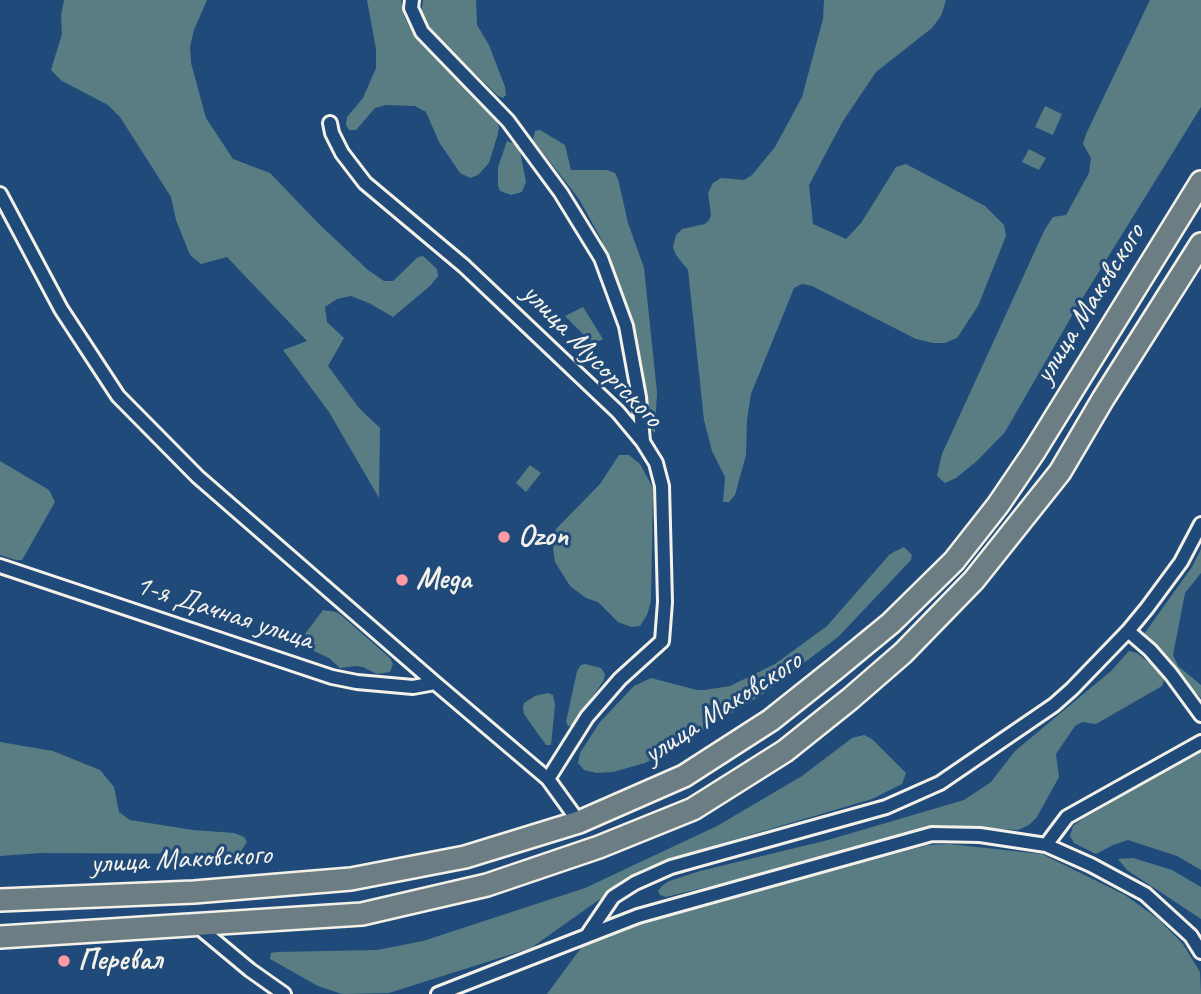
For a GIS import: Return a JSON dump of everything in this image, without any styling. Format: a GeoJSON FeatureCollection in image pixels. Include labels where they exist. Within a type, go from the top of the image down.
{"type":"FeatureCollection","features":[{"type":"Feature","properties":{"kind":"highway","name":"улица Маковского"},"geometry":{"type":"LineString","coordinates":[[0,900],[194,891],[351,879],[465,857],[579,822],[684,776],[771,720],[891,623],[954,561],[998,505],[1034,452],[1201,182]]}},
{"type":"Feature","properties":{"kind":"highway","name":"улица Маковского"},"geometry":{"type":"LineString","coordinates":[[0,937],[362,914],[487,885],[599,847],[693,809],[785,751],[904,653],[974,580],[1060,472],[1201,244]]}},
{"type":"Feature","properties":{"kind":"street"},"geometry":{"type":"LineString","coordinates":[[412,0],[411,8],[422,32],[508,121],[579,220],[601,258],[626,326],[639,397],[643,442]]}},
{"type":"Feature","properties":{"kind":"street","name":"улица Мусоргского"},"geometry":{"type":"LineString","coordinates":[[330,123],[342,153],[365,183],[473,274],[618,412],[643,442],[656,463],[662,486],[665,602],[662,640],[620,679],[587,718],[548,779]]}},
{"type":"Feature","properties":{"kind":"street"},"geometry":{"type":"LineString","coordinates":[[0,194],[61,309],[118,396],[198,477],[548,779],[579,822]]}},
{"type":"Feature","properties":{"kind":"street"},"geometry":{"type":"LineString","coordinates":[[588,934],[613,897],[635,883],[671,867],[886,807],[940,783],[1054,705],[1128,631],[1181,562],[1201,524]]}},
{"type":"Feature","properties":{"kind":"street","name":"1-я Дачная улица"},"geometry":{"type":"LineString","coordinates":[[0,566],[332,677],[413,687],[435,683]]}},
{"type":"Feature","properties":{"kind":"street"},"geometry":{"type":"LineString","coordinates":[[1128,631],[1150,650],[1171,674],[1201,715]]}},
{"type":"Feature","properties":{"kind":"street"},"geometry":{"type":"LineString","coordinates":[[1046,845],[1067,817],[1201,742]]}},
{"type":"Feature","properties":{"kind":"street"},"geometry":{"type":"LineString","coordinates":[[438,994],[638,916],[932,834],[979,835],[1046,845],[1091,865],[1144,894],[1191,936],[1201,952]]}},
{"type":"Feature","properties":{"kind":"street"},"geometry":{"type":"LineString","coordinates":[[196,925],[284,994]]}},
{"type":"Feature","properties":{"kind":"green space"},"geometry":{"type":"Polygon","coordinates":[[[64,0],[207,0],[194,30],[190,47],[191,63],[206,118],[233,159],[270,173],[320,225],[368,270],[384,281],[393,281],[418,257],[423,256],[437,269],[438,276],[430,286],[393,317],[351,296],[337,299],[325,307],[327,322],[344,338],[328,366],[359,408],[380,428],[379,498],[329,412],[283,350],[307,341],[227,257],[201,264],[190,255],[176,220],[171,197],[120,117],[108,105],[62,81],[51,70],[62,34],[64,0]]]}},
{"type":"Feature","properties":{"kind":"green space"},"geometry":{"type":"Polygon","coordinates":[[[367,0],[401,0],[404,16],[412,32],[495,113],[499,128],[497,137],[489,163],[478,175],[470,178],[460,173],[439,142],[426,112],[415,106],[386,105],[375,108],[356,130],[349,130],[346,125],[347,117],[363,98],[376,68],[376,49],[367,0]]]}},
{"type":"Feature","properties":{"kind":"green space"},"geometry":{"type":"Polygon","coordinates":[[[423,0],[476,0],[477,25],[489,45],[505,87],[506,95],[503,98],[429,28],[421,15],[423,0]]]}},
{"type":"Feature","properties":{"kind":"green space"},"geometry":{"type":"Polygon","coordinates":[[[824,0],[946,0],[941,16],[932,28],[876,72],[843,121],[809,185],[813,224],[846,239],[861,223],[896,167],[906,164],[985,206],[1004,225],[1006,236],[978,306],[957,338],[945,343],[916,339],[812,286],[802,284],[794,288],[751,394],[746,455],[735,495],[729,502],[723,502],[725,477],[712,451],[704,420],[688,270],[673,247],[676,235],[682,229],[705,224],[709,220],[711,215],[708,193],[713,183],[721,178],[744,180],[752,175],[775,147],[802,97],[823,19],[824,0]]]}},
{"type":"Feature","properties":{"kind":"green space"},"geometry":{"type":"Polygon","coordinates":[[[1150,0],[1201,0],[1201,107],[1077,307],[1005,432],[977,461],[956,478],[945,483],[937,476],[942,454],[1045,229],[1053,217],[1066,215],[1089,173],[1091,158],[1083,144],[1086,134],[1150,0]]]}},
{"type":"Feature","properties":{"kind":"green space"},"geometry":{"type":"Polygon","coordinates":[[[1045,106],[1062,114],[1053,135],[1035,127],[1045,106]]]}},
{"type":"Feature","properties":{"kind":"green space"},"geometry":{"type":"Polygon","coordinates":[[[540,130],[565,145],[571,170],[607,170],[615,173],[618,179],[628,223],[644,268],[657,392],[655,433],[645,424],[641,378],[627,308],[616,275],[600,237],[579,199],[533,140],[535,131],[540,130]]]}},
{"type":"Feature","properties":{"kind":"green space"},"geometry":{"type":"Polygon","coordinates":[[[507,141],[515,144],[520,151],[526,182],[522,192],[511,195],[500,191],[498,186],[498,167],[507,141]]]}},
{"type":"Feature","properties":{"kind":"green space"},"geometry":{"type":"Polygon","coordinates":[[[1029,149],[1046,158],[1039,170],[1022,162],[1029,149]]]}},
{"type":"Feature","properties":{"kind":"green space"},"geometry":{"type":"Polygon","coordinates":[[[583,307],[603,339],[593,344],[565,316],[583,307]]]}},
{"type":"Feature","properties":{"kind":"green space"},"geometry":{"type":"Polygon","coordinates":[[[619,455],[629,455],[640,464],[653,488],[651,601],[640,626],[631,627],[618,622],[598,602],[586,598],[570,586],[555,562],[553,547],[556,529],[600,484],[619,455]]]}},
{"type":"Feature","properties":{"kind":"green space"},"geometry":{"type":"Polygon","coordinates":[[[0,461],[49,490],[55,502],[22,560],[0,555],[0,461]]]}},
{"type":"Feature","properties":{"kind":"green space"},"geometry":{"type":"Polygon","coordinates":[[[530,465],[541,473],[526,492],[516,483],[530,465]]]}},
{"type":"Feature","properties":{"kind":"green space"},"geometry":{"type":"Polygon","coordinates":[[[904,547],[912,555],[911,560],[838,637],[763,694],[645,763],[613,772],[597,773],[584,770],[578,763],[580,753],[600,722],[634,686],[651,678],[705,690],[730,686],[775,664],[827,626],[890,554],[904,547]]]}},
{"type":"Feature","properties":{"kind":"green space"},"geometry":{"type":"Polygon","coordinates":[[[1201,549],[1201,573],[1185,593],[1173,655],[1178,666],[1201,685],[1201,698],[1145,639],[1144,634],[1192,567],[1201,549]]]}},
{"type":"Feature","properties":{"kind":"green space"},"geometry":{"type":"Polygon","coordinates":[[[323,610],[342,616],[390,658],[393,664],[390,672],[377,674],[356,666],[340,668],[329,658],[314,651],[311,647],[313,640],[305,634],[323,610]]]}},
{"type":"Feature","properties":{"kind":"green space"},"geometry":{"type":"Polygon","coordinates":[[[1129,651],[1137,653],[1160,671],[1165,678],[1162,686],[1096,724],[1082,722],[1075,726],[1056,754],[1059,777],[1037,817],[1029,825],[1018,830],[939,825],[744,878],[666,897],[660,895],[658,891],[669,881],[700,871],[828,840],[964,800],[991,782],[1015,751],[1111,671],[1129,651]]]}},
{"type":"Feature","properties":{"kind":"green space"},"geometry":{"type":"Polygon","coordinates":[[[585,664],[601,668],[605,674],[604,680],[572,726],[568,726],[566,722],[577,671],[585,664]]]}},
{"type":"Feature","properties":{"kind":"green space"},"geometry":{"type":"Polygon","coordinates":[[[548,693],[553,695],[555,705],[551,745],[546,745],[524,714],[523,708],[524,703],[535,696],[548,693]]]}},
{"type":"Feature","properties":{"kind":"green space"},"geometry":{"type":"Polygon","coordinates":[[[864,735],[872,739],[906,773],[902,784],[872,799],[672,858],[641,870],[531,948],[389,993],[342,994],[318,986],[270,959],[271,953],[276,952],[377,950],[423,941],[585,888],[717,826],[802,776],[852,738],[864,735]]]}},
{"type":"Feature","properties":{"kind":"green space"},"geometry":{"type":"Polygon","coordinates":[[[0,742],[53,751],[100,770],[114,787],[119,812],[130,820],[193,830],[234,833],[244,837],[247,842],[241,851],[234,854],[41,853],[0,856],[0,742]]]}},
{"type":"Feature","properties":{"kind":"green space"},"geometry":{"type":"Polygon","coordinates":[[[1201,751],[1201,870],[1177,856],[1128,840],[1096,854],[1074,843],[1070,836],[1073,826],[1084,818],[1201,751]]]}},
{"type":"Feature","properties":{"kind":"green space"},"geometry":{"type":"Polygon","coordinates":[[[949,844],[1042,854],[1125,895],[1157,918],[1183,944],[1200,972],[1201,994],[547,994],[601,925],[741,896],[928,845],[949,844]]]}},
{"type":"Feature","properties":{"kind":"green space"},"geometry":{"type":"Polygon","coordinates":[[[1133,858],[1172,870],[1201,887],[1201,919],[1127,870],[1118,859],[1133,858]]]}},
{"type":"Feature","properties":{"kind":"place","name":"Ozon"},"geometry":{"type":"Point","coordinates":[504,537]}},
{"type":"Feature","properties":{"kind":"place","name":"Mega"},"geometry":{"type":"Point","coordinates":[402,580]}},
{"type":"Feature","properties":{"kind":"place","name":"Перевал"},"geometry":{"type":"Point","coordinates":[64,961]}}]}
